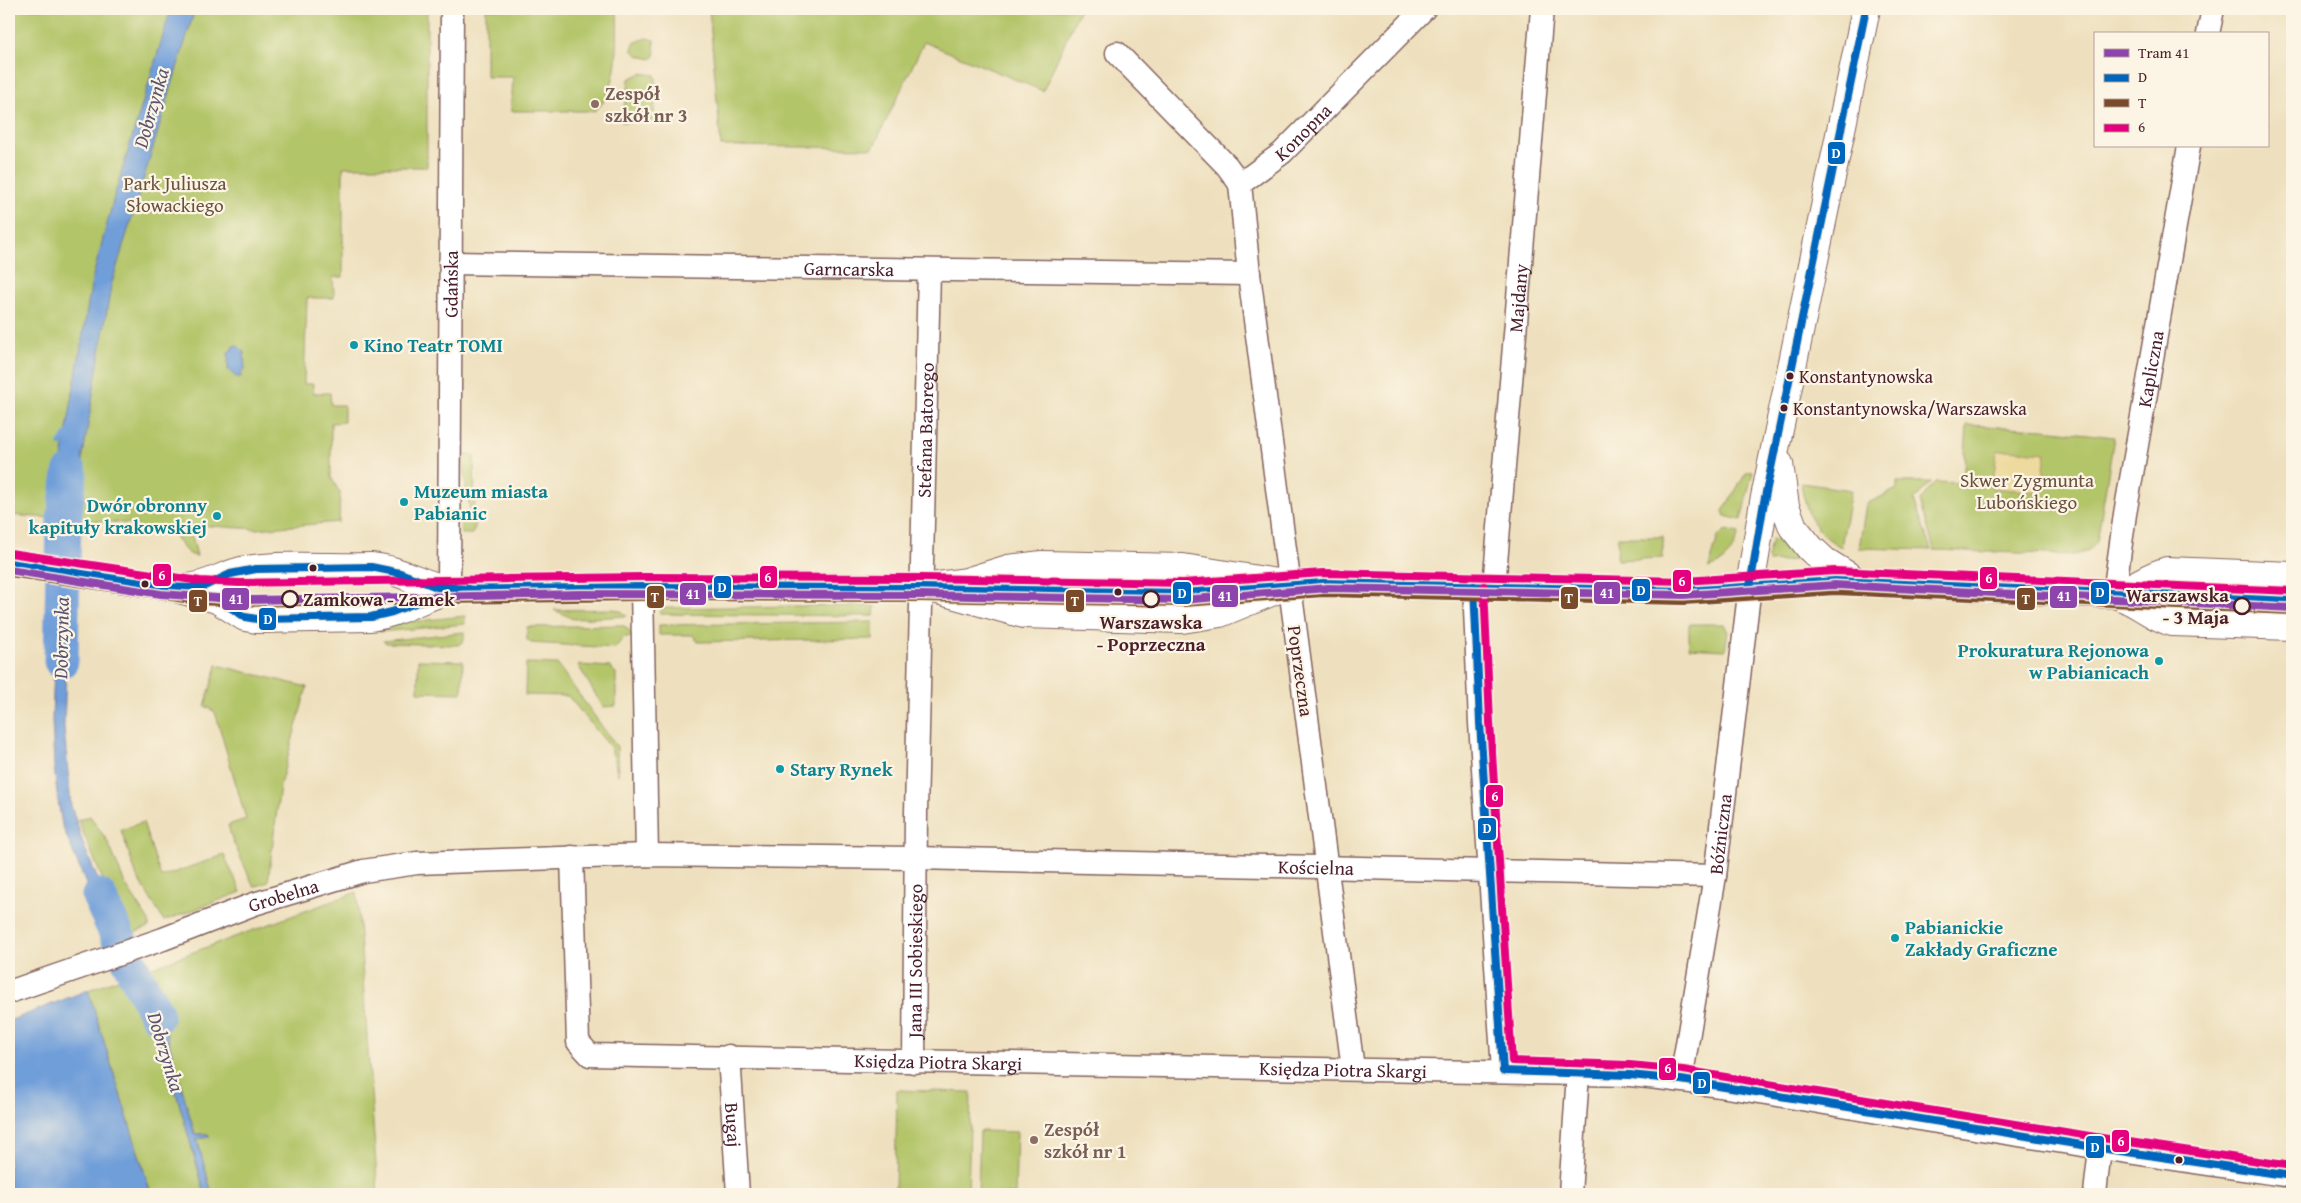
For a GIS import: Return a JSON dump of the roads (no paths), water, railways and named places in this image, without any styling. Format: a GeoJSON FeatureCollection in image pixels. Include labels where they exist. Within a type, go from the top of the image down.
{"type":"FeatureCollection","features":[{"type":"Feature","properties":{"kind":"street","name":"Gdańska"},"geometry":{"type":"LineString","coordinates":[[449,590],[452,9]]}},
{"type":"Feature","properties":{"kind":"street","name":"Konopna"},"geometry":{"type":"LineString","coordinates":[[1240,184],[1282,153],[1424,9]]}},
{"type":"Feature","properties":{"kind":"street","name":"Majdany"},"geometry":{"type":"LineString","coordinates":[[1503,1071],[1480,723],[1484,587],[1542,9]]}},
{"type":"Feature","properties":{"kind":"street"},"geometry":{"type":"LineString","coordinates":[[1750,586],[1775,448],[1866,9]]}},
{"type":"Feature","properties":{"kind":"street"},"geometry":{"type":"LineString","coordinates":[[2208,32],[2213,9]]}},
{"type":"Feature","properties":{"kind":"street"},"geometry":{"type":"LineString","coordinates":[[1117,53],[1227,166],[1240,184],[1249,274]]}},
{"type":"Feature","properties":{"kind":"street","name":"Kapliczna"},"geometry":{"type":"LineString","coordinates":[[2114,594],[2125,514],[2189,148]]}},
{"type":"Feature","properties":{"kind":"street","name":"Garncarska"},"geometry":{"type":"LineString","coordinates":[[450,263],[1249,274]]}},
{"type":"Feature","properties":{"kind":"street","name":"Stefana Batorego"},"geometry":{"type":"LineString","coordinates":[[922,588],[929,271]]}},
{"type":"Feature","properties":{"kind":"street","name":"Poprzeczna"},"geometry":{"type":"LineString","coordinates":[[1249,274],[1353,1069]]}},
{"type":"Feature","properties":{"kind":"street"},"geometry":{"type":"LineString","coordinates":[[1775,448],[1782,476],[1785,506],[1793,527],[1810,548],[1824,561],[1856,582]]}},
{"type":"Feature","properties":{"kind":"street"},"geometry":{"type":"LineString","coordinates":[[9,563],[175,588],[217,599],[245,617],[257,619],[389,615],[425,597],[449,590],[642,587],[922,588],[966,582],[1008,569],[1042,565],[1183,568],[1289,584],[1322,583],[1684,591],[1807,582],[1856,582],[2114,594],[2129,598],[2159,617],[2173,622],[2292,626]]}},
{"type":"Feature","properties":{"kind":"street"},"geometry":{"type":"LineString","coordinates":[[175,588],[192,588],[230,574],[256,569],[371,567],[385,568],[423,583],[449,590]]}},
{"type":"Feature","properties":{"kind":"street"},"geometry":{"type":"LineString","coordinates":[[2114,594],[2132,588],[2158,573],[2167,571],[2292,576]]}},
{"type":"Feature","properties":{"kind":"street"},"geometry":{"type":"LineString","coordinates":[[922,588],[965,596],[1006,611],[1024,614],[1182,619],[1220,613],[1289,584]]}},
{"type":"Feature","properties":{"kind":"street","name":"Bóźniczna"},"geometry":{"type":"LineString","coordinates":[[1681,1080],[1715,876],[1750,586]]}},
{"type":"Feature","properties":{"kind":"street"},"geometry":{"type":"LineString","coordinates":[[642,587],[647,855]]}},
{"type":"Feature","properties":{"kind":"street"},"geometry":{"type":"LineString","coordinates":[[572,857],[647,855],[916,858],[922,588]]}},
{"type":"Feature","properties":{"kind":"street","name":"Grobelna"},"geometry":{"type":"LineString","coordinates":[[9,992],[152,943],[254,904],[363,870],[417,863],[572,857]]}},
{"type":"Feature","properties":{"kind":"street","name":"Księdza Piotra Skargi"},"geometry":{"type":"LineString","coordinates":[[572,857],[578,1042],[590,1055],[729,1056],[914,1062],[1190,1065],[1630,1075],[1681,1080],[2100,1148],[2292,1176]]}},
{"type":"Feature","properties":{"kind":"street","name":"Kościelna"},"geometry":{"type":"LineString","coordinates":[[916,858],[1715,876]]}},
{"type":"Feature","properties":{"kind":"street","name":"Jana III Sobieskiego"},"geometry":{"type":"LineString","coordinates":[[914,1062],[916,858]]}},
{"type":"Feature","properties":{"kind":"street","name":"Bugaj"},"geometry":{"type":"LineString","coordinates":[[729,1056],[738,1194]]}},
{"type":"Feature","properties":{"kind":"street"},"geometry":{"type":"LineString","coordinates":[[1570,1194],[1578,1073]]}},
{"type":"Feature","properties":{"kind":"street"},"geometry":{"type":"LineString","coordinates":[[2095,1194],[2100,1148]]}},
{"type":"Feature","properties":{"kind":"water"},"geometry":{"type":"Polygon","coordinates":[[[171,9],[195,9],[111,286],[79,479],[80,520],[52,518],[92,280],[114,197],[171,9]]]}},
{"type":"Feature","properties":{"kind":"water"},"geometry":{"type":"Polygon","coordinates":[[[237,345],[244,352],[245,370],[241,372],[241,377],[236,377],[228,370],[228,352],[231,351],[233,346],[237,345]]]}},
{"type":"Feature","properties":{"kind":"water"},"geometry":{"type":"Polygon","coordinates":[[[56,614],[68,614],[64,727],[71,806],[84,846],[122,938],[110,943],[62,825],[58,801],[54,768],[52,719],[56,614]]]}},
{"type":"Feature","properties":{"kind":"water"},"geometry":{"type":"Polygon","coordinates":[[[139,972],[151,978],[160,994],[159,1007],[195,1134],[208,1134],[210,1137],[197,1139],[212,1194],[205,1194],[154,1015],[118,979],[139,972]]]}},
{"type":"Feature","properties":{"kind":"water"},"geometry":{"type":"Polygon","coordinates":[[[88,990],[151,1194],[9,1194],[9,1021],[88,990]]]}},
{"type":"Feature","properties":{"kind":"waterway"},"geometry":{"type":"LineString","coordinates":[[60,444],[69,432]]}},
{"type":"Feature","properties":{"kind":"waterway","name":"Dobrzynka"},"geometry":{"type":"LineString","coordinates":[[61,661],[64,519],[70,473]]}},
{"type":"Feature","properties":{"kind":"waterway","name":"Dobrzynka"},"geometry":{"type":"LineString","coordinates":[[99,896],[136,976],[157,1015]]}},
{"type":"Feature","properties":{"kind":"tram line","name":"41"},"geometry":{"type":"LineString","coordinates":[[9,570],[161,594],[246,600],[580,594],[921,595],[1182,600],[1328,588],[1684,595],[1835,585],[2292,608]]}},
{"type":"Feature","properties":{"kind":"place","name":"Zespół szkół nr 3"},"geometry":{"type":"Point","coordinates":[595,104]}},
{"type":"Feature","properties":{"kind":"place","name":"Kino Teatr TOMI"},"geometry":{"type":"Point","coordinates":[354,345]}},
{"type":"Feature","properties":{"kind":"place","name":"Konstantynowska"},"geometry":{"type":"Point","coordinates":[1790,376]}},
{"type":"Feature","properties":{"kind":"place","name":"Konstantynowska/Warszawska"},"geometry":{"type":"Point","coordinates":[1784,408]}},
{"type":"Feature","properties":{"kind":"place","name":"Muzeum miasta Pabianic"},"geometry":{"type":"Point","coordinates":[404,502]}},
{"type":"Feature","properties":{"kind":"place","name":"Dwór obronny kapituły krakowskiej"},"geometry":{"type":"Point","coordinates":[217,516]}},
{"type":"Feature","properties":{"kind":"place","name":"Zamkowa - Zamek"},"geometry":{"type":"Point","coordinates":[290,599]}},
{"type":"Feature","properties":{"kind":"place","name":"Warszawska - Poprzeczna"},"geometry":{"type":"Point","coordinates":[1151,599]}},
{"type":"Feature","properties":{"kind":"place","name":"Warszawska - 3 Maja"},"geometry":{"type":"Point","coordinates":[2242,606]}},
{"type":"Feature","properties":{"kind":"place","name":"Prokuratura Rejonowa w Pabianicach"},"geometry":{"type":"Point","coordinates":[2159,661]}},
{"type":"Feature","properties":{"kind":"place","name":"Stary Rynek"},"geometry":{"type":"Point","coordinates":[780,769]}},
{"type":"Feature","properties":{"kind":"place","name":"Pabianickie Zakłady Graficzne"},"geometry":{"type":"Point","coordinates":[1895,938]}},
{"type":"Feature","properties":{"kind":"place","name":"Zespół szkół nr 1"},"geometry":{"type":"Point","coordinates":[1034,1140]}},
{"type":"Feature","properties":{"kind":"park label","name":"Park Juliusza Słowackiego"},"geometry":{"type":"Point","coordinates":[175,194]}},
{"type":"Feature","properties":{"kind":"park label","name":"Skwer Zygmunta Lubońskiego"},"geometry":{"type":"Point","coordinates":[2027,491]}}]}
